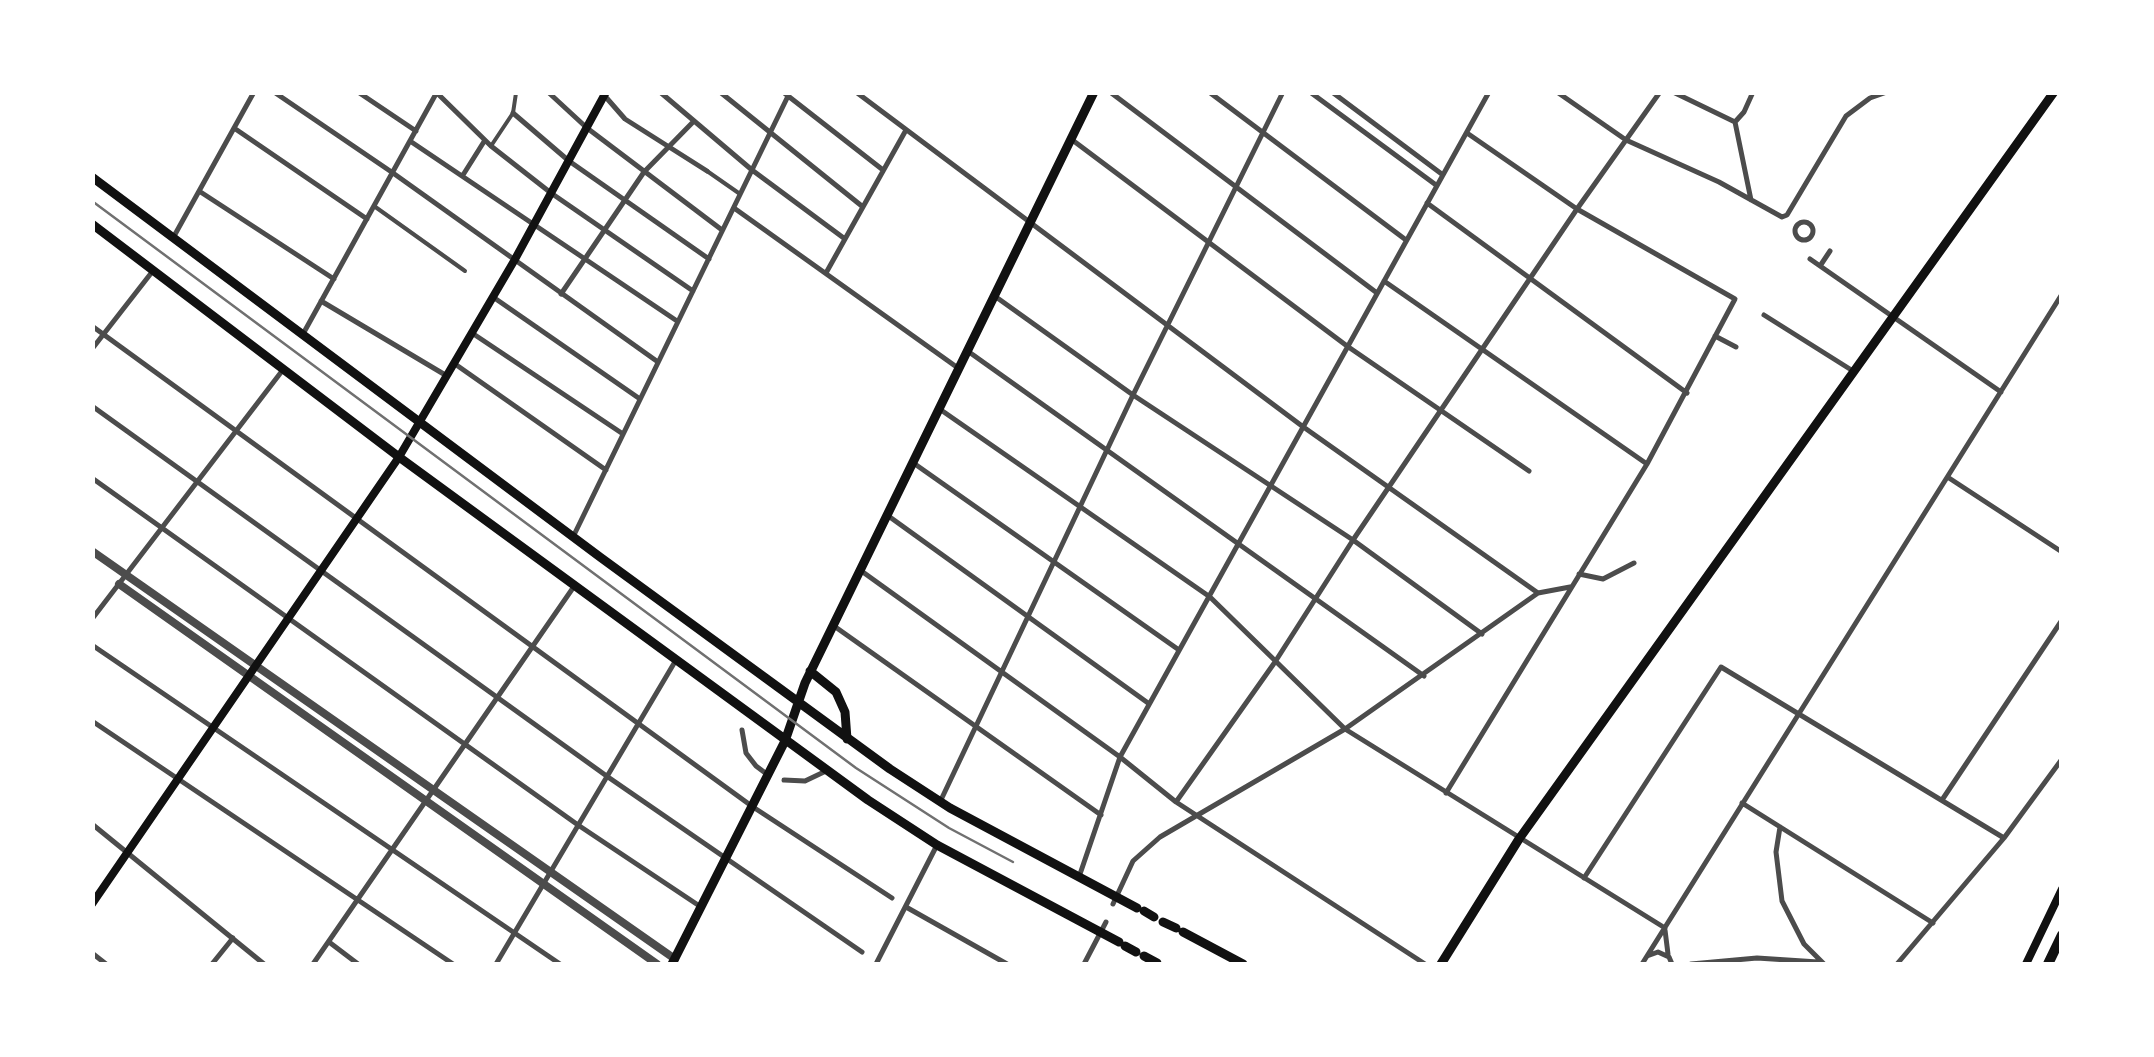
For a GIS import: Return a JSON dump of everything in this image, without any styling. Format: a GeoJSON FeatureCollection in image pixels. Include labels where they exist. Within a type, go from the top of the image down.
{"type":"FeatureCollection","features":[{"type":"Feature","properties":{"kind":"highway"},"geometry":{"type":"LineString","coordinates":[[2046,964],[2062,935]]}},
{"type":"Feature","properties":{"kind":"main road"},"geometry":{"type":"LineString","coordinates":[[676,962],[785,741],[810,671],[1094,92]]}},
{"type":"Feature","properties":{"kind":"main road"},"geometry":{"type":"LineString","coordinates":[[92,904],[399,457],[514,261],[604,93]]}},
{"type":"Feature","properties":{"kind":"main road"},"geometry":{"type":"LineString","coordinates":[[1441,964],[1520,839],[1853,371],[2058,93]]}},
{"type":"Feature","properties":{"kind":"main road"},"geometry":{"type":"LineString","coordinates":[[92,177],[847,739],[940,802],[1114,900],[1243,964]]}},
{"type":"Feature","properties":{"kind":"main road"},"geometry":{"type":"LineString","coordinates":[[92,224],[399,457],[826,770],[937,845],[1157,963]]}},
{"type":"Feature","properties":{"kind":"main road"},"geometry":{"type":"LineString","coordinates":[[810,671],[830,684],[841,700],[847,739]]}},
{"type":"Feature","properties":{"kind":"main road"},"geometry":{"type":"LineString","coordinates":[[2026,964],[2062,889]]}},
{"type":"Feature","properties":{"kind":"street"},"geometry":{"type":"LineString","coordinates":[[173,238],[254,92]]}},
{"type":"Feature","properties":{"kind":"street"},"geometry":{"type":"LineString","coordinates":[[274,92],[658,362]]}},
{"type":"Feature","properties":{"kind":"street"},"geometry":{"type":"LineString","coordinates":[[358,92],[416,131]]}},
{"type":"Feature","properties":{"kind":"street"},"geometry":{"type":"LineString","coordinates":[[548,92],[587,128],[723,230]]}},
{"type":"Feature","properties":{"kind":"street"},"geometry":{"type":"LineString","coordinates":[[660,92],[752,170],[845,239]]}},
{"type":"Feature","properties":{"kind":"street"},"geometry":{"type":"LineString","coordinates":[[720,92],[863,206]]}},
{"type":"Feature","properties":{"kind":"street"},"geometry":{"type":"LineString","coordinates":[[856,92],[1302,426],[1538,594]]}},
{"type":"Feature","properties":{"kind":"street"},"geometry":{"type":"LineString","coordinates":[[1110,92],[1377,293]]}},
{"type":"Feature","properties":{"kind":"street"},"geometry":{"type":"LineString","coordinates":[[1210,92],[1406,240]]}},
{"type":"Feature","properties":{"kind":"street"},"geometry":{"type":"LineString","coordinates":[[940,802],[1133,395],[1283,92]]}},
{"type":"Feature","properties":{"kind":"street"},"geometry":{"type":"LineString","coordinates":[[1310,92],[1437,186]]}},
{"type":"Feature","properties":{"kind":"street"},"geometry":{"type":"LineString","coordinates":[[1332,92],[1443,174]]}},
{"type":"Feature","properties":{"kind":"street"},"geometry":{"type":"LineString","coordinates":[[1079,877],[1120,757],[1489,92]]}},
{"type":"Feature","properties":{"kind":"street"},"geometry":{"type":"LineString","coordinates":[[1557,92],[1626,140],[1752,200],[1776,216],[1787,215],[1799,223]]}},
{"type":"Feature","properties":{"kind":"street"},"geometry":{"type":"LineString","coordinates":[[1176,802],[1660,92]]}},
{"type":"Feature","properties":{"kind":"street"},"geometry":{"type":"LineString","coordinates":[[1673,92],[1735,122]]}},
{"type":"Feature","properties":{"kind":"street"},"geometry":{"type":"LineString","coordinates":[[1735,122],[1753,92]]}},
{"type":"Feature","properties":{"kind":"street"},"geometry":{"type":"LineString","coordinates":[[1860,92],[1870,98]]}},
{"type":"Feature","properties":{"kind":"street"},"geometry":{"type":"LineString","coordinates":[[1787,215],[1846,116],[1870,98],[1887,92]]}},
{"type":"Feature","properties":{"kind":"street"},"geometry":{"type":"LineString","coordinates":[[303,334],[437,93],[488,143],[550,193],[693,290]]}},
{"type":"Feature","properties":{"kind":"street"},"geometry":{"type":"LineString","coordinates":[[462,176],[513,113],[516,93]]}},
{"type":"Feature","properties":{"kind":"street"},"geometry":{"type":"LineString","coordinates":[[604,93],[625,120],[740,194]]}},
{"type":"Feature","properties":{"kind":"street"},"geometry":{"type":"LineString","coordinates":[[573,537],[787,94],[884,170]]}},
{"type":"Feature","properties":{"kind":"street"},"geometry":{"type":"LineString","coordinates":[[513,113],[569,160],[709,259]]}},
{"type":"Feature","properties":{"kind":"street"},"geometry":{"type":"LineString","coordinates":[[561,294],[644,172],[694,120]]}},
{"type":"Feature","properties":{"kind":"street"},"geometry":{"type":"LineString","coordinates":[[1735,122],[1752,200]]}},
{"type":"Feature","properties":{"kind":"street"},"geometry":{"type":"LineString","coordinates":[[234,128],[366,219]]}},
{"type":"Feature","properties":{"kind":"street"},"geometry":{"type":"LineString","coordinates":[[826,273],[906,130]]}},
{"type":"Feature","properties":{"kind":"street"},"geometry":{"type":"LineString","coordinates":[[1446,793],[1646,464],[1736,299],[1577,209],[1467,133]]}},
{"type":"Feature","properties":{"kind":"street"},"geometry":{"type":"LineString","coordinates":[[1071,138],[1348,346],[1528,471]]}},
{"type":"Feature","properties":{"kind":"street"},"geometry":{"type":"LineString","coordinates":[[410,141],[678,322]]}},
{"type":"Feature","properties":{"kind":"street"},"geometry":{"type":"LineString","coordinates":[[199,191],[334,279]]}},
{"type":"Feature","properties":{"kind":"street"},"geometry":{"type":"LineString","coordinates":[[1427,203],[1686,393]]}},
{"type":"Feature","properties":{"kind":"street"},"geometry":{"type":"LineString","coordinates":[[374,206],[465,271]]}},
{"type":"Feature","properties":{"kind":"street"},"geometry":{"type":"LineString","coordinates":[[734,208],[958,368]]}},
{"type":"Feature","properties":{"kind":"street"},"geometry":{"type":"LineString","coordinates":[[1820,266],[1830,251]]}},
{"type":"Feature","properties":{"kind":"street"},"geometry":{"type":"LineString","coordinates":[[1810,260],[2001,392]]}},
{"type":"Feature","properties":{"kind":"street"},"geometry":{"type":"LineString","coordinates":[[92,348],[153,270]]}},
{"type":"Feature","properties":{"kind":"street"},"geometry":{"type":"LineString","coordinates":[[1384,281],[1646,464]]}},
{"type":"Feature","properties":{"kind":"street"},"geometry":{"type":"LineString","coordinates":[[1643,962],[2062,294]]}},
{"type":"Feature","properties":{"kind":"street"},"geometry":{"type":"LineString","coordinates":[[994,296],[1133,395],[1353,540],[1482,634]]}},
{"type":"Feature","properties":{"kind":"street"},"geometry":{"type":"LineString","coordinates":[[493,298],[640,399]]}},
{"type":"Feature","properties":{"kind":"street"},"geometry":{"type":"LineString","coordinates":[[321,301],[446,376]]}},
{"type":"Feature","properties":{"kind":"street"},"geometry":{"type":"LineString","coordinates":[[1764,316],[1853,371]]}},
{"type":"Feature","properties":{"kind":"street"},"geometry":{"type":"LineString","coordinates":[[92,326],[752,806],[892,898]]}},
{"type":"Feature","properties":{"kind":"street"},"geometry":{"type":"LineString","coordinates":[[472,332],[623,434]]}},
{"type":"Feature","properties":{"kind":"street"},"geometry":{"type":"LineString","coordinates":[[1716,336],[1736,348]]}},
{"type":"Feature","properties":{"kind":"street"},"geometry":{"type":"LineString","coordinates":[[967,350],[1424,676]]}},
{"type":"Feature","properties":{"kind":"street"},"geometry":{"type":"LineString","coordinates":[[454,364],[606,470]]}},
{"type":"Feature","properties":{"kind":"street"},"geometry":{"type":"LineString","coordinates":[[92,619],[284,369]]}},
{"type":"Feature","properties":{"kind":"street"},"geometry":{"type":"LineString","coordinates":[[92,406],[608,778],[862,952]]}},
{"type":"Feature","properties":{"kind":"street"},"geometry":{"type":"LineString","coordinates":[[939,408],[1210,597],[1344,729],[1665,928]]}},
{"type":"Feature","properties":{"kind":"street"},"geometry":{"type":"LineString","coordinates":[[912,462],[1179,650]]}},
{"type":"Feature","properties":{"kind":"street"},"geometry":{"type":"LineString","coordinates":[[92,478],[578,825],[701,907]]}},
{"type":"Feature","properties":{"kind":"street"},"geometry":{"type":"LineString","coordinates":[[1949,478],[2062,552]]}},
{"type":"Feature","properties":{"kind":"street"},"geometry":{"type":"LineString","coordinates":[[887,515],[1148,704]]}},
{"type":"Feature","properties":{"kind":"street"},"geometry":{"type":"LineString","coordinates":[[92,551],[676,962]]}},
{"type":"Feature","properties":{"kind":"street"},"geometry":{"type":"LineString","coordinates":[[1579,574],[1603,579],[1634,563]]}},
{"type":"Feature","properties":{"kind":"street"},"geometry":{"type":"LineString","coordinates":[[860,570],[1120,757],[1176,802],[1425,964]]}},
{"type":"Feature","properties":{"kind":"street"},"geometry":{"type":"LineString","coordinates":[[119,584],[657,964]]}},
{"type":"Feature","properties":{"kind":"street"},"geometry":{"type":"LineString","coordinates":[[313,964],[575,585]]}},
{"type":"Feature","properties":{"kind":"street"},"geometry":{"type":"LineString","coordinates":[[1114,900],[1133,860],[1144,848],[1344,729],[1538,594],[1570,588]]}},
{"type":"Feature","properties":{"kind":"street"},"geometry":{"type":"LineString","coordinates":[[1942,800],[2062,620]]}},
{"type":"Feature","properties":{"kind":"street"},"geometry":{"type":"LineString","coordinates":[[833,626],[1101,815]]}},
{"type":"Feature","properties":{"kind":"street"},"geometry":{"type":"LineString","coordinates":[[92,644],[560,964]]}},
{"type":"Feature","properties":{"kind":"street"},"geometry":{"type":"LineString","coordinates":[[496,964],[676,660]]}},
{"type":"Feature","properties":{"kind":"street"},"geometry":{"type":"LineString","coordinates":[[1584,878],[1721,667],[2004,838]]}},
{"type":"Feature","properties":{"kind":"street"},"geometry":{"type":"LineString","coordinates":[[92,720],[453,964]]}},
{"type":"Feature","properties":{"kind":"street"},"geometry":{"type":"LineString","coordinates":[[742,730],[746,753],[768,775]]}},
{"type":"Feature","properties":{"kind":"street"},"geometry":{"type":"LineString","coordinates":[[1898,964],[2004,838],[2062,759]]}},
{"type":"Feature","properties":{"kind":"street"},"geometry":{"type":"LineString","coordinates":[[784,780],[804,781],[826,770]]}},
{"type":"Feature","properties":{"kind":"street"},"geometry":{"type":"LineString","coordinates":[[1742,803],[1932,923]]}},
{"type":"Feature","properties":{"kind":"street"},"geometry":{"type":"LineString","coordinates":[[92,824],[264,964]]}},
{"type":"Feature","properties":{"kind":"street"},"geometry":{"type":"LineString","coordinates":[[1780,827],[1776,852],[1782,901],[1798,934],[1822,964]]}},
{"type":"Feature","properties":{"kind":"street"},"geometry":{"type":"LineString","coordinates":[[877,964],[937,845]]}},
{"type":"Feature","properties":{"kind":"street"},"geometry":{"type":"LineString","coordinates":[[906,907],[1007,964]]}},
{"type":"Feature","properties":{"kind":"street"},"geometry":{"type":"LineString","coordinates":[[1084,964],[1106,922]]}},
{"type":"Feature","properties":{"kind":"street"},"geometry":{"type":"LineString","coordinates":[[1665,928],[1672,964]]}},
{"type":"Feature","properties":{"kind":"street"},"geometry":{"type":"LineString","coordinates":[[212,964],[233,938]]}},
{"type":"Feature","properties":{"kind":"street"},"geometry":{"type":"LineString","coordinates":[[328,942],[358,964]]}},
{"type":"Feature","properties":{"kind":"street"},"geometry":{"type":"LineString","coordinates":[[1643,962],[1658,952],[1668,957]]}},
{"type":"Feature","properties":{"kind":"street"},"geometry":{"type":"LineString","coordinates":[[92,953],[106,964]]}},
{"type":"Feature","properties":{"kind":"street"},"geometry":{"type":"LineString","coordinates":[[1691,964],[1757,958],[1822,964]]}},
{"type":"Feature","properties":{"kind":"railway"},"geometry":{"type":"LineString","coordinates":[[92,201],[856,768],[949,828],[1013,862]]}}]}
